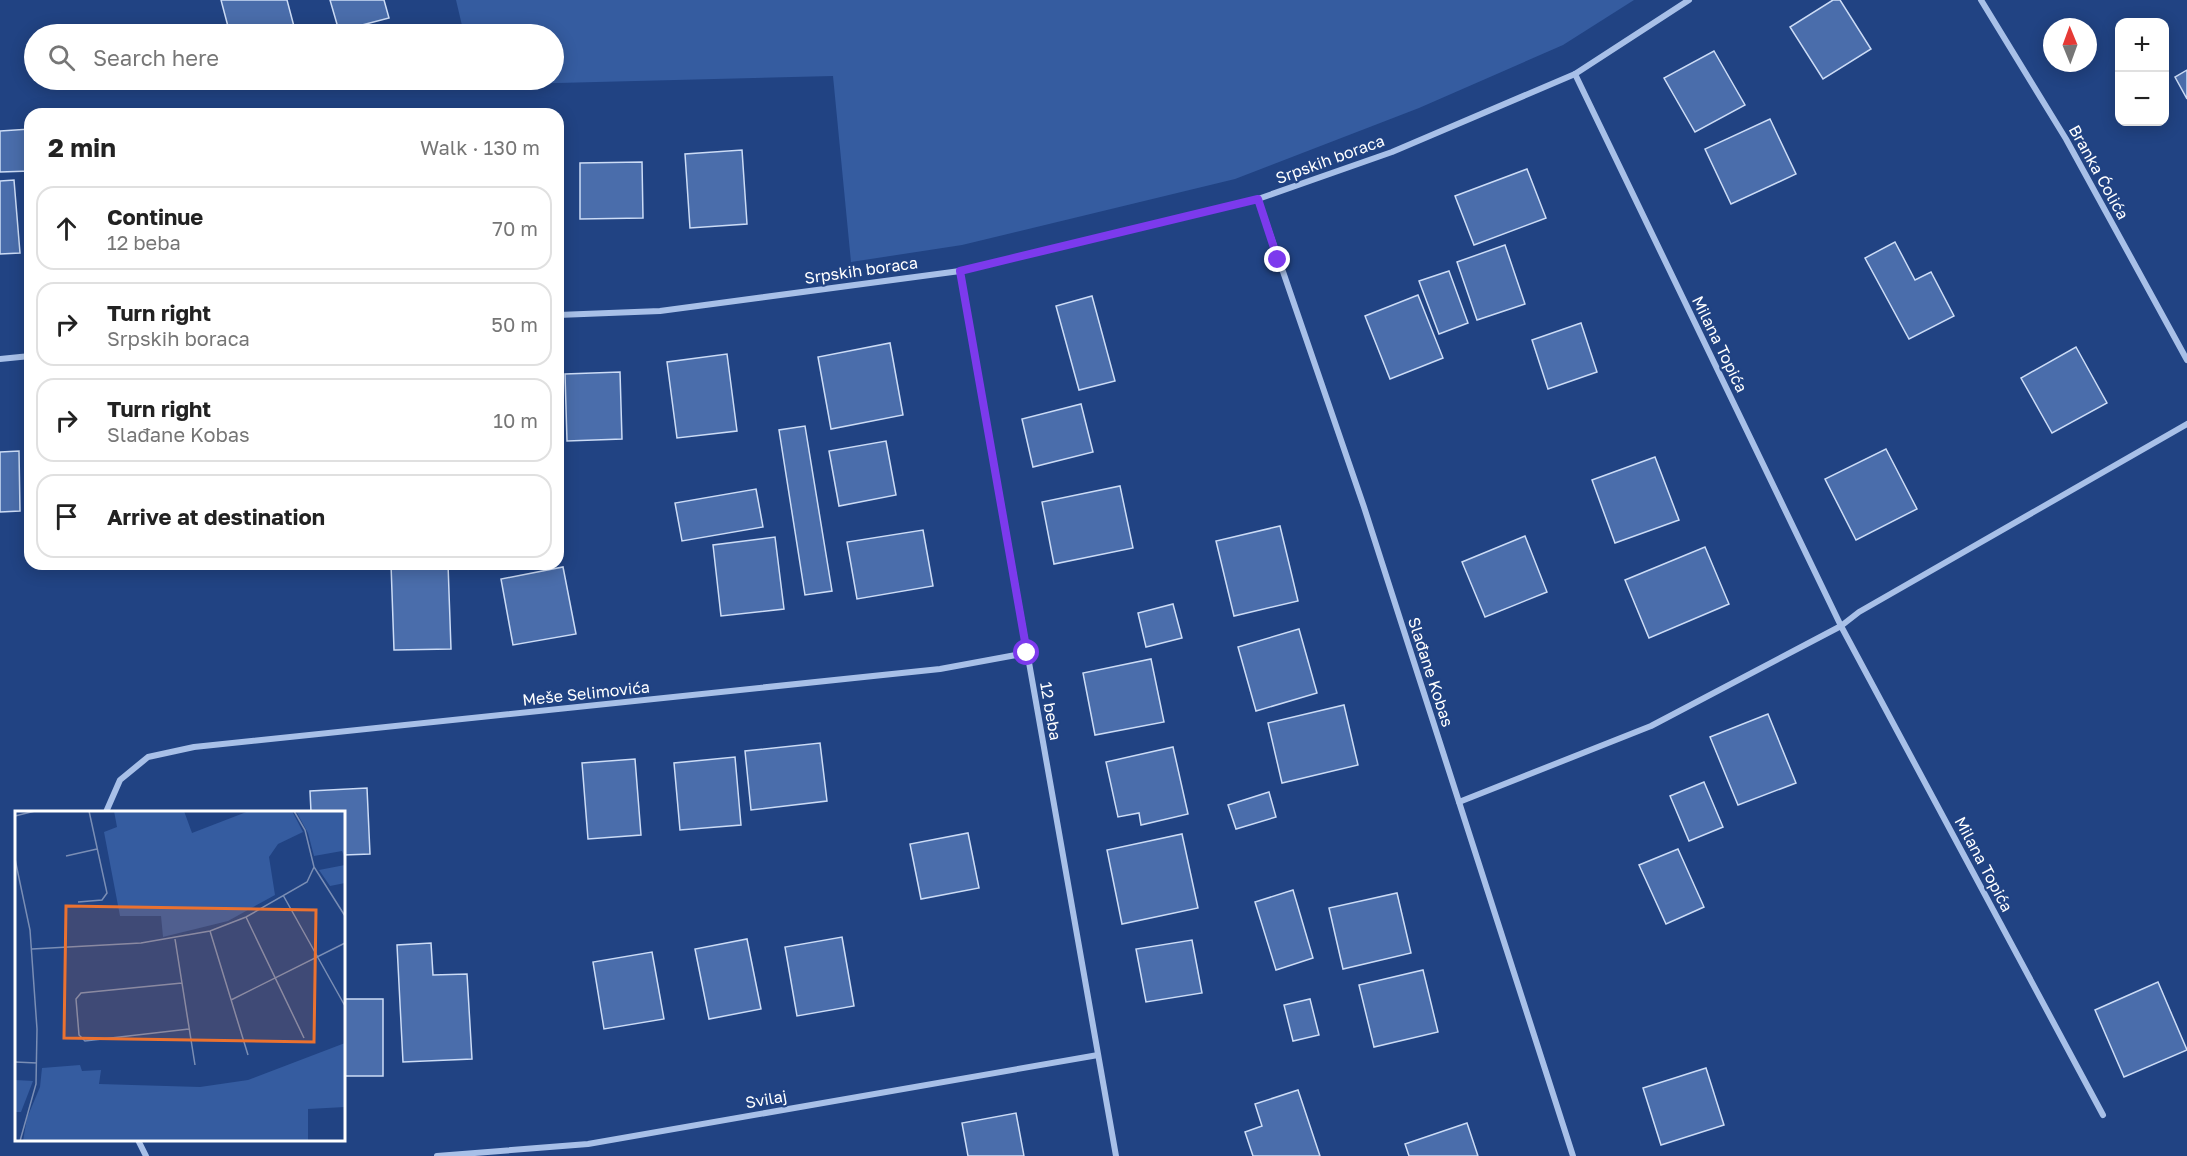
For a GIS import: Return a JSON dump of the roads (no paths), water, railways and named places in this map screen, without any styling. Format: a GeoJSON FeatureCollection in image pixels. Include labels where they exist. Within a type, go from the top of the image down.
{"type":"FeatureCollection","features":[{"type":"Feature","properties":{"kind":"street","name":"Srpskih boraca"},"geometry":{"type":"LineString","coordinates":[[564,315],[660,311],[960,271],[1258,199],[1392,152],[1575,74],[1689,0]]}},
{"type":"Feature","properties":{"kind":"street","name":"Branka Ćolića"},"geometry":{"type":"LineString","coordinates":[[1981,0],[2066,140],[2187,360]]}},
{"type":"Feature","properties":{"kind":"street","name":"Milana Topića"},"geometry":{"type":"LineString","coordinates":[[1575,74],[1841,626],[2103,1115]]}},
{"type":"Feature","properties":{"kind":"street","name":"Slađane Kobas"},"geometry":{"type":"LineString","coordinates":[[1258,199],[1368,518],[1573,1156]]}},
{"type":"Feature","properties":{"kind":"street","name":"12 beba"},"geometry":{"type":"LineString","coordinates":[[960,271],[1116,1156]]}},
{"type":"Feature","properties":{"kind":"street"},"geometry":{"type":"LineString","coordinates":[[0,359],[24,357]]}},
{"type":"Feature","properties":{"kind":"street"},"geometry":{"type":"LineString","coordinates":[[1459,802],[1651,726],[1841,626],[1859,612],[2187,424]]}},
{"type":"Feature","properties":{"kind":"street","name":"Meše Selimovića"},"geometry":{"type":"LineString","coordinates":[[107,811],[120,780],[148,757],[194,747],[940,669],[1027,653]]}},
{"type":"Feature","properties":{"kind":"street","name":"Svilaj"},"geometry":{"type":"LineString","coordinates":[[437,1156],[588,1144],[1098,1055]]}},
{"type":"Feature","properties":{"kind":"street"},"geometry":{"type":"LineString","coordinates":[[138,1141],[146,1156]]}}]}
